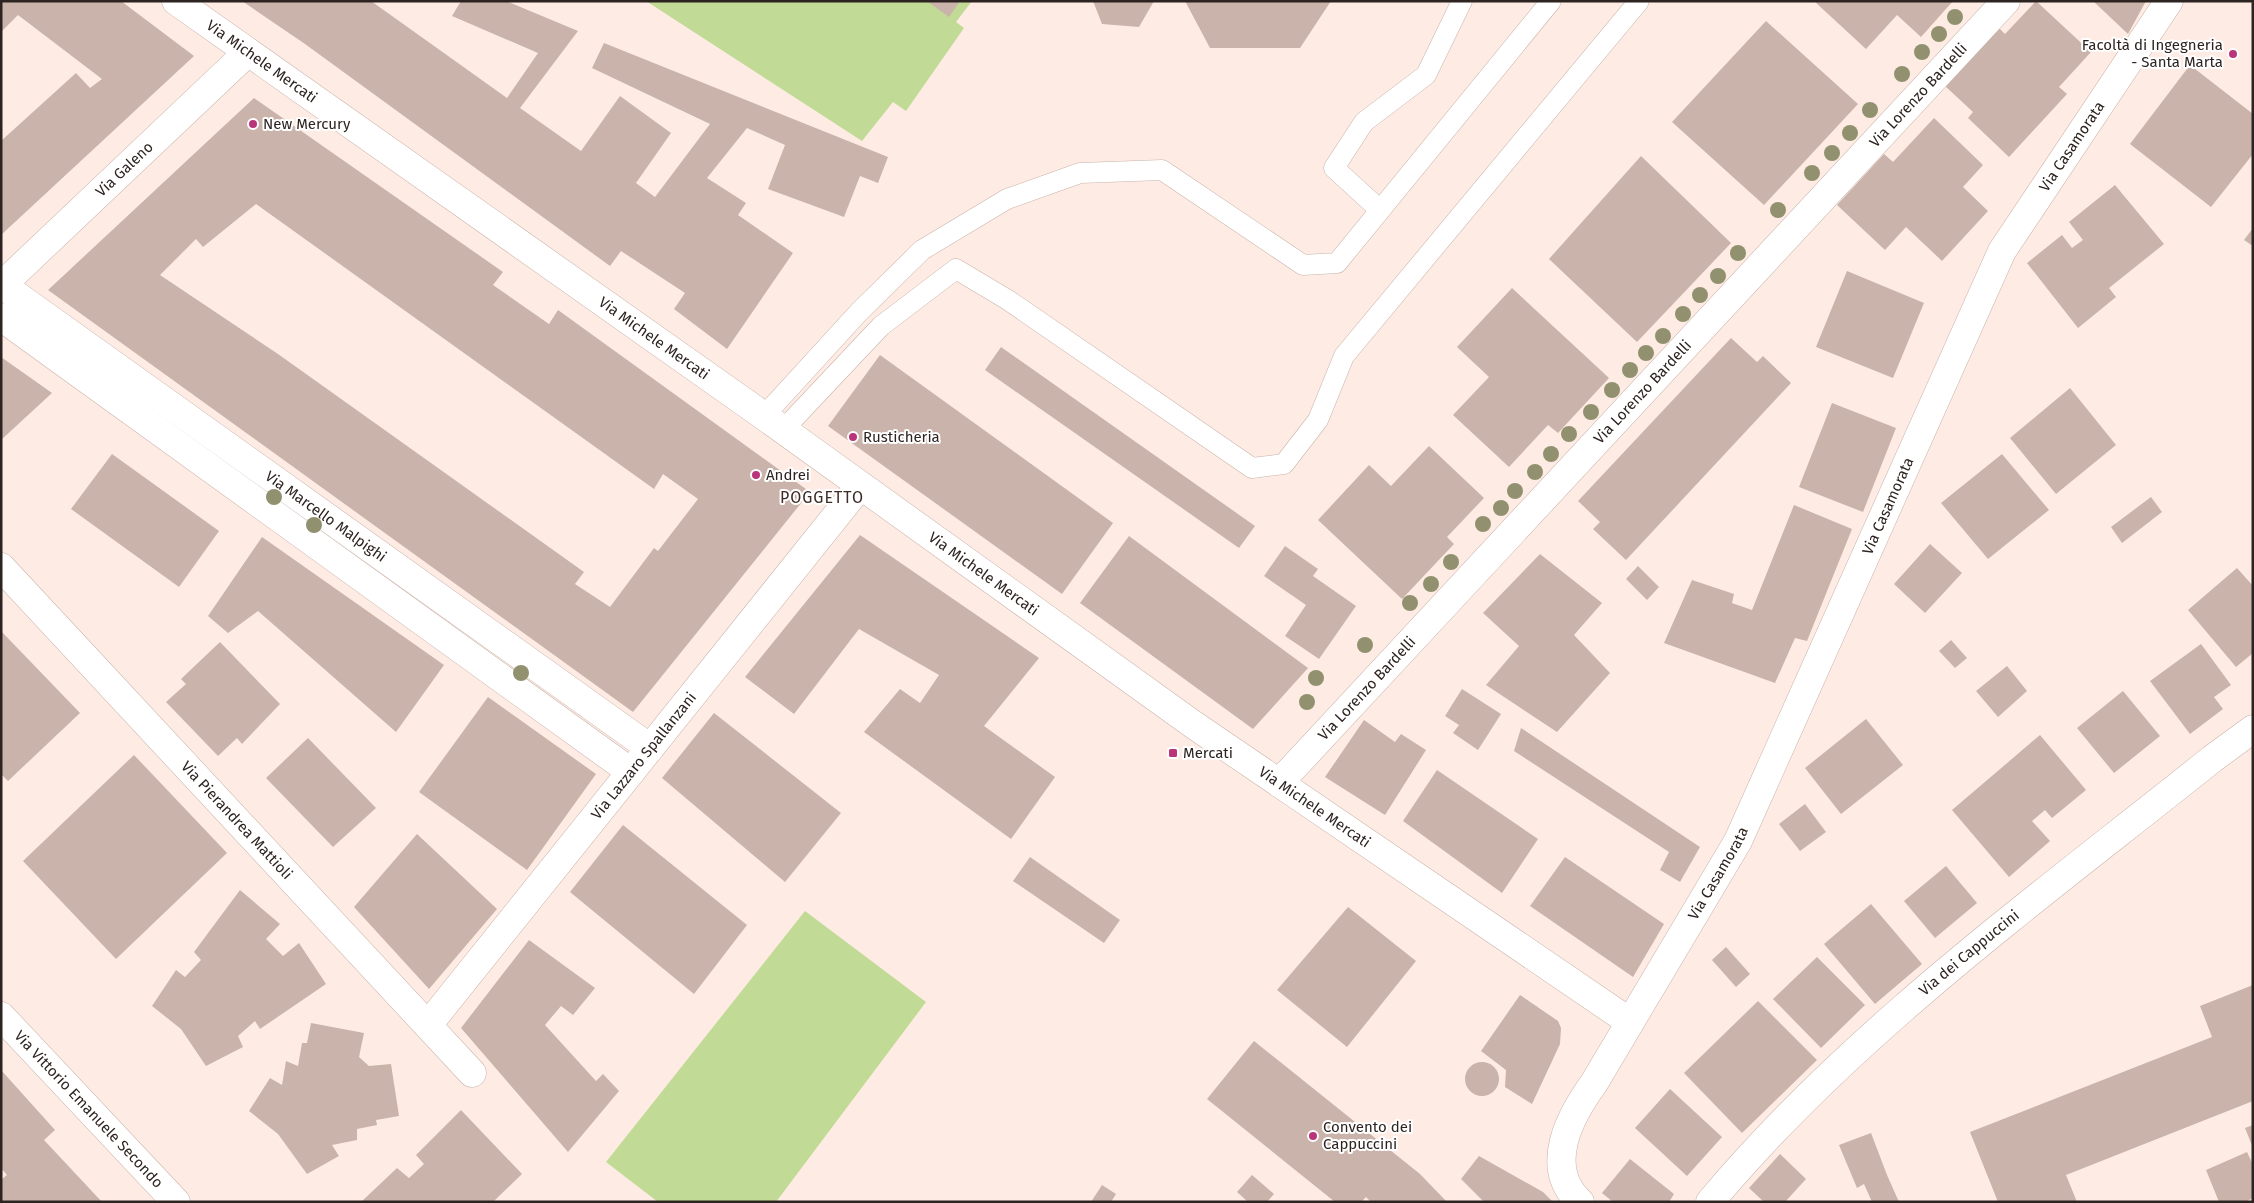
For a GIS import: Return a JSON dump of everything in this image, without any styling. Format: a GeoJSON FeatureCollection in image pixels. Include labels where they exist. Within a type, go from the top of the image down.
{"type":"FeatureCollection","features":[{"type":"Feature","properties":{"kind":"street","name":"Via Michele Mercati"},"geometry":{"type":"LineString","coordinates":[[176,1],[774,423],[1186,719],[1630,1022]]}},
{"type":"Feature","properties":{"kind":"street","name":"Via Lorenzo Bardelli"},"geometry":{"type":"LineString","coordinates":[[1279,783],[2006,1]]}},
{"type":"Feature","properties":{"kind":"street","name":"Via Casamorata"},"geometry":{"type":"LineString","coordinates":[[1630,1022],[1738,841],[2002,251],[2169,1]]}},
{"type":"Feature","properties":{"kind":"street","name":"Via Galeno"},"geometry":{"type":"LineString","coordinates":[[2,285],[248,52]]}},
{"type":"Feature","properties":{"kind":"street","name":"Via Marcello Malpighi"},"geometry":{"type":"LineString","coordinates":[[2,285],[650,748]]}},
{"type":"Feature","properties":{"kind":"street","name":"Via Marcello Malpighi"},"geometry":{"type":"LineString","coordinates":[[1,318],[631,772]]}},
{"type":"Feature","properties":{"kind":"street","name":"Via Lazzaro Spallanzani"},"geometry":{"type":"LineString","coordinates":[[428,1025],[860,486]]}},
{"type":"Feature","properties":{"kind":"street","name":"Via Pierandrea Mattioli"},"geometry":{"type":"LineString","coordinates":[[1,567],[472,1073]]}},
{"type":"Feature","properties":{"kind":"street","name":"Via dei Cappuccini"},"geometry":{"type":"LineString","coordinates":[[1710,1202],[1780,1125],[1855,1052],[1918,996],[2212,759],[2253,729]]}},
{"type":"Feature","properties":{"kind":"street","name":"Via Vittorio Emanuele Secondo"},"geometry":{"type":"LineString","coordinates":[[1,1016],[176,1202]]}},
{"type":"Feature","properties":{"kind":"street"},"geometry":{"type":"LineString","coordinates":[[1580,1202],[1566,1179],[1562,1162],[1563,1142],[1576,1107],[1630,1022]]}},
{"type":"Feature","properties":{"kind":"lane"},"geometry":{"type":"LineString","coordinates":[[1380,210],[1334,168],[1364,122],[1426,75],[1462,1]]}},
{"type":"Feature","properties":{"kind":"lane"},"geometry":{"type":"LineString","coordinates":[[774,423],[859,312],[922,250],[1007,199],[1080,173],[1162,170],[1303,265],[1337,263],[1551,1]]}},
{"type":"Feature","properties":{"kind":"lane"},"geometry":{"type":"LineString","coordinates":[[774,423],[881,326],[956,269],[1008,300],[1252,468],[1284,464],[1318,420],[1344,356],[1640,1]]}},
{"type":"Feature","properties":{"kind":"green space"},"geometry":{"type":"Polygon","coordinates":[[[646,1],[972,1],[956,22],[964,28],[906,111],[893,102],[862,141],[646,1]]]}},
{"type":"Feature","properties":{"kind":"green space"},"geometry":{"type":"Polygon","coordinates":[[[805,911],[926,1002],[776,1202],[658,1202],[606,1162],[805,911]]]}},
{"type":"Feature","properties":{"kind":"building"},"geometry":{"type":"Polygon","coordinates":[[[1,1],[121,1],[194,56],[1,235],[1,141],[76,73],[90,88],[102,79],[18,15],[1,32],[1,1]]]}},
{"type":"Feature","properties":{"kind":"building"},"geometry":{"type":"Polygon","coordinates":[[[242,1],[371,1],[507,98],[538,53],[452,16],[461,1],[506,1],[578,31],[520,108],[581,151],[620,96],[671,133],[636,183],[655,197],[710,124],[592,68],[604,43],[888,157],[878,183],[860,176],[844,217],[768,189],[785,145],[747,128],[707,178],[746,203],[738,215],[793,253],[727,349],[674,309],[685,293],[621,251],[610,266],[305,44],[242,1]]]}},
{"type":"Feature","properties":{"kind":"building"},"geometry":{"type":"Polygon","coordinates":[[[927,1],[960,1],[949,17],[927,1]]]}},
{"type":"Feature","properties":{"kind":"building"},"geometry":{"type":"Polygon","coordinates":[[[1093,1],[1154,1],[1139,27],[1102,24],[1093,1]]]}},
{"type":"Feature","properties":{"kind":"building"},"geometry":{"type":"Polygon","coordinates":[[[1185,1],[1331,1],[1300,48],[1210,48],[1185,1]]]}},
{"type":"Feature","properties":{"kind":"building"},"geometry":{"type":"Polygon","coordinates":[[[1814,1],[1953,1],[1921,37],[1897,15],[1866,49],[1814,1]]]}},
{"type":"Feature","properties":{"kind":"building"},"geometry":{"type":"Polygon","coordinates":[[[2036,1],[2091,52],[2059,87],[2067,94],[2009,157],[1968,118],[1973,112],[1944,85],[1998,27],[2005,34],[2036,1]]]}},
{"type":"Feature","properties":{"kind":"building"},"geometry":{"type":"Polygon","coordinates":[[[2093,1],[2146,1],[2128,34],[2093,1]]]}},
{"type":"Feature","properties":{"kind":"building"},"geometry":{"type":"Polygon","coordinates":[[[1766,21],[1858,104],[1764,205],[1672,122],[1766,21]]]}},
{"type":"Feature","properties":{"kind":"building"},"geometry":{"type":"Polygon","coordinates":[[[2190,65],[2253,114],[2253,154],[2211,207],[2130,144],[2190,65]]]}},
{"type":"Feature","properties":{"kind":"building"},"geometry":{"type":"Polygon","coordinates":[[[254,98],[503,272],[493,285],[549,324],[558,310],[810,492],[633,712],[48,290],[254,98]],[[256,204],[203,247],[196,239],[160,275],[278,354],[584,572],[575,584],[610,607],[654,548],[658,551],[698,499],[663,474],[654,489],[256,204]]]}},
{"type":"Feature","properties":{"kind":"building"},"geometry":{"type":"Polygon","coordinates":[[[1934,118],[1983,165],[1963,187],[1988,211],[1942,261],[1906,227],[1885,250],[1837,205],[1884,154],[1893,162],[1934,118]]]}},
{"type":"Feature","properties":{"kind":"building"},"geometry":{"type":"Polygon","coordinates":[[[1641,156],[1731,243],[1637,342],[1549,259],[1641,156]]]}},
{"type":"Feature","properties":{"kind":"building"},"geometry":{"type":"Polygon","coordinates":[[[2115,185],[2164,244],[2109,288],[2116,297],[2078,328],[2027,263],[2062,235],[2072,248],[2083,240],[2069,222],[2115,185]]]}},
{"type":"Feature","properties":{"kind":"building"},"geometry":{"type":"Polygon","coordinates":[[[2253,228],[2253,246],[2244,240],[2253,228]]]}},
{"type":"Feature","properties":{"kind":"building"},"geometry":{"type":"Polygon","coordinates":[[[1847,271],[1924,303],[1893,378],[1816,347],[1847,271]]]}},
{"type":"Feature","properties":{"kind":"building"},"geometry":{"type":"Polygon","coordinates":[[[1512,288],[1609,378],[1558,433],[1548,425],[1509,467],[1453,415],[1489,377],[1457,347],[1512,288]]]}},
{"type":"Feature","properties":{"kind":"building"},"geometry":{"type":"Polygon","coordinates":[[[1731,338],[1757,362],[1763,356],[1791,383],[1626,560],[1593,529],[1600,522],[1578,501],[1731,338]]]}},
{"type":"Feature","properties":{"kind":"building"},"geometry":{"type":"Polygon","coordinates":[[[1001,347],[1255,526],[1239,548],[985,370],[1001,347]]]}},
{"type":"Feature","properties":{"kind":"building"},"geometry":{"type":"Polygon","coordinates":[[[880,355],[1113,523],[1062,594],[828,426],[880,355]]]}},
{"type":"Feature","properties":{"kind":"building"},"geometry":{"type":"Polygon","coordinates":[[[1,357],[52,393],[1,440],[1,357]]]}},
{"type":"Feature","properties":{"kind":"building"},"geometry":{"type":"Polygon","coordinates":[[[2070,388],[2116,445],[2056,494],[2010,438],[2070,388]]]}},
{"type":"Feature","properties":{"kind":"building"},"geometry":{"type":"Polygon","coordinates":[[[1832,403],[1896,428],[1863,512],[1799,487],[1832,403]]]}},
{"type":"Feature","properties":{"kind":"building"},"geometry":{"type":"Polygon","coordinates":[[[1429,446],[1484,498],[1447,537],[1454,544],[1402,599],[1318,520],[1369,465],[1391,486],[1429,446]]]}},
{"type":"Feature","properties":{"kind":"building"},"geometry":{"type":"Polygon","coordinates":[[[112,454],[219,531],[179,587],[71,509],[112,454]]]}},
{"type":"Feature","properties":{"kind":"building"},"geometry":{"type":"Polygon","coordinates":[[[2002,454],[2049,510],[1988,559],[1941,503],[2002,454]]]}},
{"type":"Feature","properties":{"kind":"building"},"geometry":{"type":"Polygon","coordinates":[[[2151,497],[2162,512],[2122,543],[2111,527],[2151,497]]]}},
{"type":"Feature","properties":{"kind":"building"},"geometry":{"type":"Polygon","coordinates":[[[1794,505],[1852,529],[1807,641],[1795,638],[1775,683],[1664,643],[1692,580],[1734,594],[1732,603],[1752,610],[1794,505]]]}},
{"type":"Feature","properties":{"kind":"building"},"geometry":{"type":"Polygon","coordinates":[[[860,535],[1039,658],[984,726],[1055,777],[1011,839],[864,732],[900,689],[920,703],[939,675],[859,629],[794,714],[745,677],[860,535]]]}},
{"type":"Feature","properties":{"kind":"building"},"geometry":{"type":"Polygon","coordinates":[[[1129,536],[1308,668],[1253,729],[1080,603],[1129,536]]]}},
{"type":"Feature","properties":{"kind":"building"},"geometry":{"type":"Polygon","coordinates":[[[262,537],[444,665],[396,732],[258,611],[228,633],[208,616],[262,537]]]}},
{"type":"Feature","properties":{"kind":"building"},"geometry":{"type":"Polygon","coordinates":[[[1930,544],[1962,573],[1925,613],[1894,584],[1930,544]]]}},
{"type":"Feature","properties":{"kind":"building"},"geometry":{"type":"Polygon","coordinates":[[[1285,546],[1318,569],[1313,576],[1356,606],[1319,659],[1285,636],[1306,605],[1264,576],[1285,546]]]}},
{"type":"Feature","properties":{"kind":"building"},"geometry":{"type":"Polygon","coordinates":[[[1540,554],[1602,603],[1574,635],[1610,673],[1557,732],[1486,685],[1519,646],[1483,613],[1540,554]]]}},
{"type":"Feature","properties":{"kind":"building"},"geometry":{"type":"Polygon","coordinates":[[[1638,566],[1659,587],[1647,600],[1626,579],[1638,566]]]}},
{"type":"Feature","properties":{"kind":"building"},"geometry":{"type":"Polygon","coordinates":[[[2237,568],[2253,586],[2253,653],[2236,667],[2188,610],[2237,568]]]}},
{"type":"Feature","properties":{"kind":"building"},"geometry":{"type":"Polygon","coordinates":[[[1,631],[80,713],[8,781],[1,774],[1,631]]]}},
{"type":"Feature","properties":{"kind":"building"},"geometry":{"type":"Polygon","coordinates":[[[1951,640],[1967,658],[1955,668],[1939,651],[1951,640]]]}},
{"type":"Feature","properties":{"kind":"building"},"geometry":{"type":"Polygon","coordinates":[[[220,642],[280,704],[242,744],[237,738],[218,756],[166,702],[186,684],[181,679],[220,642]]]}},
{"type":"Feature","properties":{"kind":"building"},"geometry":{"type":"Polygon","coordinates":[[[2201,644],[2231,685],[2214,697],[2223,709],[2190,734],[2150,681],[2201,644]]]}},
{"type":"Feature","properties":{"kind":"building"},"geometry":{"type":"Polygon","coordinates":[[[2007,666],[2027,691],[1998,717],[1976,691],[2007,666]]]}},
{"type":"Feature","properties":{"kind":"building"},"geometry":{"type":"Polygon","coordinates":[[[1462,689],[1501,714],[1478,750],[1453,733],[1459,725],[1445,716],[1462,689]]]}},
{"type":"Feature","properties":{"kind":"building"},"geometry":{"type":"Polygon","coordinates":[[[2123,691],[2160,736],[2114,773],[2077,728],[2123,691]]]}},
{"type":"Feature","properties":{"kind":"building"},"geometry":{"type":"Polygon","coordinates":[[[488,697],[596,774],[527,870],[419,792],[488,697]]]}},
{"type":"Feature","properties":{"kind":"building"},"geometry":{"type":"Polygon","coordinates":[[[714,713],[841,813],[785,882],[662,778],[714,713]]]}},
{"type":"Feature","properties":{"kind":"building"},"geometry":{"type":"Polygon","coordinates":[[[1866,719],[1903,765],[1841,814],[1805,768],[1866,719]]]}},
{"type":"Feature","properties":{"kind":"building"},"geometry":{"type":"Polygon","coordinates":[[[1364,720],[1395,742],[1401,734],[1426,750],[1385,815],[1325,777],[1364,720]]]}},
{"type":"Feature","properties":{"kind":"building"},"geometry":{"type":"Polygon","coordinates":[[[1521,728],[1700,847],[1680,882],[1660,870],[1669,852],[1514,751],[1521,728]]]}},
{"type":"Feature","properties":{"kind":"building"},"geometry":{"type":"Polygon","coordinates":[[[2040,735],[2086,790],[2052,818],[2045,810],[2032,821],[2050,841],[2009,877],[1952,810],[2040,735]]]}},
{"type":"Feature","properties":{"kind":"building"},"geometry":{"type":"Polygon","coordinates":[[[308,738],[376,808],[333,847],[266,778],[308,738]]]}},
{"type":"Feature","properties":{"kind":"building"},"geometry":{"type":"Polygon","coordinates":[[[134,755],[227,853],[116,959],[23,861],[134,755]]]}},
{"type":"Feature","properties":{"kind":"building"},"geometry":{"type":"Polygon","coordinates":[[[1437,770],[1538,839],[1502,893],[1403,821],[1437,770]]]}},
{"type":"Feature","properties":{"kind":"building"},"geometry":{"type":"Polygon","coordinates":[[[1805,804],[1826,832],[1800,851],[1779,824],[1805,804]]]}},
{"type":"Feature","properties":{"kind":"building"},"geometry":{"type":"Polygon","coordinates":[[[623,825],[747,925],[694,994],[570,892],[623,825]]]}},
{"type":"Feature","properties":{"kind":"building"},"geometry":{"type":"Polygon","coordinates":[[[417,834],[497,909],[429,989],[354,907],[417,834]]]}},
{"type":"Feature","properties":{"kind":"building"},"geometry":{"type":"Polygon","coordinates":[[[1030,857],[1120,920],[1104,943],[1013,881],[1030,857]]]}},
{"type":"Feature","properties":{"kind":"building"},"geometry":{"type":"Polygon","coordinates":[[[1565,857],[1664,924],[1633,977],[1530,906],[1565,857]]]}},
{"type":"Feature","properties":{"kind":"building"},"geometry":{"type":"Polygon","coordinates":[[[1946,866],[1977,903],[1935,938],[1904,901],[1946,866]]]}},
{"type":"Feature","properties":{"kind":"building"},"geometry":{"type":"Polygon","coordinates":[[[240,890],[280,924],[266,939],[283,956],[299,943],[326,984],[260,1029],[255,1021],[238,1036],[243,1047],[206,1066],[181,1029],[152,1006],[176,970],[185,977],[201,960],[194,952],[240,890]]]}},
{"type":"Feature","properties":{"kind":"building"},"geometry":{"type":"Polygon","coordinates":[[[1871,904],[1922,964],[1875,1004],[1824,944],[1871,904]]]}},
{"type":"Feature","properties":{"kind":"building"},"geometry":{"type":"Polygon","coordinates":[[[1348,907],[1416,961],[1347,1047],[1277,990],[1348,907]]]}},
{"type":"Feature","properties":{"kind":"building"},"geometry":{"type":"Polygon","coordinates":[[[529,940],[595,988],[573,1015],[561,1006],[545,1025],[596,1081],[603,1074],[619,1091],[568,1152],[461,1028],[529,940]]]}},
{"type":"Feature","properties":{"kind":"building"},"geometry":{"type":"Polygon","coordinates":[[[1726,947],[1750,974],[1736,987],[1712,960],[1726,947]]]}},
{"type":"Feature","properties":{"kind":"building"},"geometry":{"type":"Polygon","coordinates":[[[1817,957],[1865,1005],[1821,1048],[1773,999],[1817,957]]]}},
{"type":"Feature","properties":{"kind":"building"},"geometry":{"type":"Polygon","coordinates":[[[2253,985],[2253,1101],[2066,1175],[2077,1202],[1998,1202],[1970,1132],[2212,1037],[2200,1006],[2253,985]]]}},
{"type":"Feature","properties":{"kind":"building"},"geometry":{"type":"Polygon","coordinates":[[[1520,995],[1558,1021],[1561,1028],[1560,1044],[1532,1104],[1505,1087],[1506,1070],[1481,1051],[1520,995]]]}},
{"type":"Feature","properties":{"kind":"building"},"geometry":{"type":"Polygon","coordinates":[[[1758,1001],[1817,1060],[1742,1133],[1684,1073],[1758,1001]]]}},
{"type":"Feature","properties":{"kind":"building"},"geometry":{"type":"Polygon","coordinates":[[[311,1023],[364,1033],[359,1057],[369,1066],[391,1064],[399,1116],[376,1120],[377,1125],[357,1129],[357,1140],[332,1145],[339,1156],[307,1174],[278,1134],[249,1111],[270,1078],[282,1085],[286,1061],[298,1066],[302,1043],[307,1043],[311,1023]]]}},
{"type":"Feature","properties":{"kind":"building","name":"Convento dei Cappuccini"},"geometry":{"type":"Polygon","coordinates":[[[1254,1041],[1420,1174],[1447,1202],[1371,1202],[1366,1197],[1361,1202],[1335,1202],[1207,1099],[1254,1041]]]}},
{"type":"Feature","properties":{"kind":"building"},"geometry":{"type":"Polygon","coordinates":[[[1482,1062],[1494,1067],[1499,1079],[1494,1091],[1482,1096],[1470,1091],[1465,1079],[1470,1067],[1482,1062]]]}},
{"type":"Feature","properties":{"kind":"building"},"geometry":{"type":"Polygon","coordinates":[[[1,1070],[55,1130],[44,1140],[102,1202],[1,1202],[1,1180],[7,1175],[1,1168],[1,1070]]]}},
{"type":"Feature","properties":{"kind":"building"},"geometry":{"type":"Polygon","coordinates":[[[1670,1089],[1722,1137],[1687,1176],[1635,1128],[1670,1089]]]}},
{"type":"Feature","properties":{"kind":"building"},"geometry":{"type":"Polygon","coordinates":[[[461,1110],[522,1174],[493,1202],[361,1202],[397,1168],[409,1178],[424,1164],[416,1155],[461,1110]]]}},
{"type":"Feature","properties":{"kind":"building"},"geometry":{"type":"Polygon","coordinates":[[[2253,1125],[2253,1148],[2245,1128],[2253,1125]]]}},
{"type":"Feature","properties":{"kind":"building"},"geometry":{"type":"Polygon","coordinates":[[[1871,1133],[1899,1202],[1872,1202],[1864,1184],[1857,1188],[1839,1145],[1871,1133]]]}},
{"type":"Feature","properties":{"kind":"building"},"geometry":{"type":"Polygon","coordinates":[[[2247,1152],[2253,1165],[2253,1198],[2245,1202],[2219,1202],[2206,1170],[2247,1152]]]}},
{"type":"Feature","properties":{"kind":"building"},"geometry":{"type":"Polygon","coordinates":[[[1780,1154],[1806,1179],[1785,1202],[1764,1202],[1749,1188],[1780,1154]]]}},
{"type":"Feature","properties":{"kind":"building"},"geometry":{"type":"Polygon","coordinates":[[[1479,1156],[1543,1192],[1553,1202],[1484,1202],[1461,1179],[1479,1156]]]}},
{"type":"Feature","properties":{"kind":"building"},"geometry":{"type":"Polygon","coordinates":[[[1630,1159],[1674,1194],[1669,1202],[1613,1202],[1602,1193],[1630,1159]]]}},
{"type":"Feature","properties":{"kind":"building"},"geometry":{"type":"Polygon","coordinates":[[[1252,1175],[1274,1194],[1267,1202],[1248,1202],[1237,1192],[1252,1175]]]}},
{"type":"Feature","properties":{"kind":"building"},"geometry":{"type":"Polygon","coordinates":[[[1102,1185],[1116,1194],[1111,1202],[1091,1202],[1102,1185]]]}},
{"type":"Feature","properties":{"kind":"place","name":"Facoltà di Ingegneria - Santa Marta"},"geometry":{"type":"Point","coordinates":[2233,54]}},
{"type":"Feature","properties":{"kind":"place","name":"New Mercury"},"geometry":{"type":"Point","coordinates":[253,124]}},
{"type":"Feature","properties":{"kind":"place","name":"Rusticheria"},"geometry":{"type":"Point","coordinates":[853,437]}},
{"type":"Feature","properties":{"kind":"place","name":"Andrei"},"geometry":{"type":"Point","coordinates":[756,475]}},
{"type":"Feature","properties":{"kind":"place","name":"Mercati"},"geometry":{"type":"Point","coordinates":[1173,753]}},
{"type":"Feature","properties":{"kind":"place","name":"Convento dei Cappuccini"},"geometry":{"type":"Point","coordinates":[1313,1136]}},
{"type":"Feature","properties":{"kind":"district","name":"POGGETTO"},"geometry":{"type":"Point","coordinates":[822,497]}}]}
